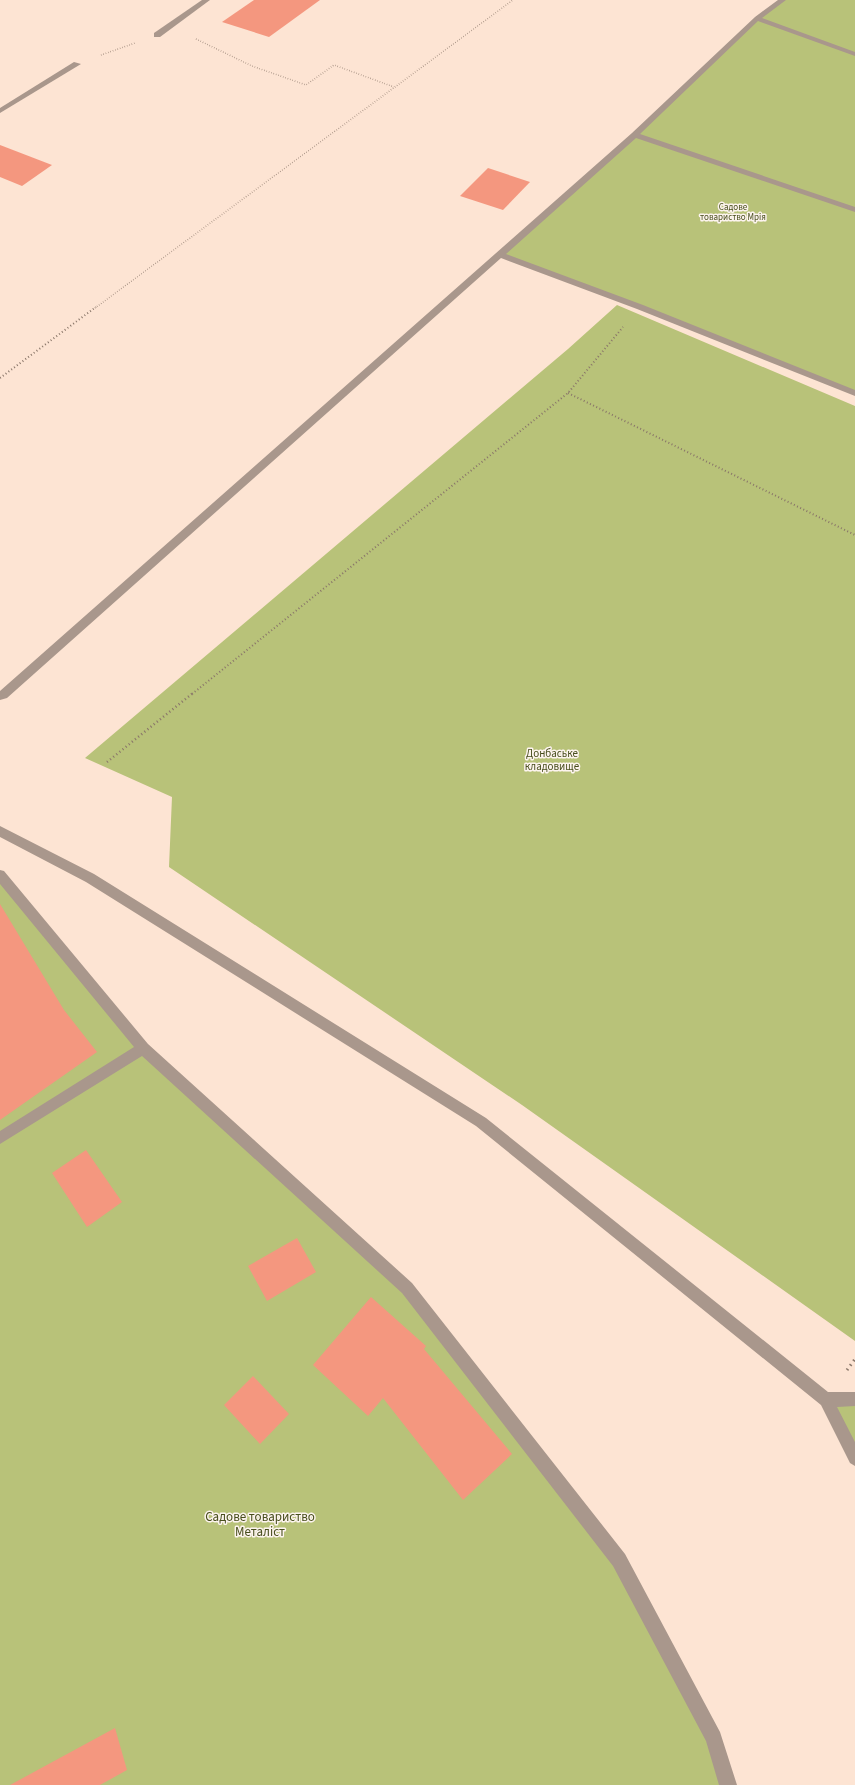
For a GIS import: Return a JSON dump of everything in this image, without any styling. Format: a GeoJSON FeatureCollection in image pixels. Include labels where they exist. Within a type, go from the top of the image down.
{"type":"FeatureCollection","features":[{"type":"Feature","properties":{"kind":"street"},"geometry":{"type":"LineString","coordinates":[[157,35],[207,0]]}},
{"type":"Feature","properties":{"kind":"street"},"geometry":{"type":"LineString","coordinates":[[0,696],[635,135],[758,18],[783,0]]}},
{"type":"Feature","properties":{"kind":"street"},"geometry":{"type":"LineString","coordinates":[[758,18],[855,54]]}},
{"type":"Feature","properties":{"kind":"street"},"geometry":{"type":"LineString","coordinates":[[0,112],[78,64]]}},
{"type":"Feature","properties":{"kind":"street"},"geometry":{"type":"LineString","coordinates":[[635,135],[855,210]]}},
{"type":"Feature","properties":{"kind":"street"},"geometry":{"type":"LineString","coordinates":[[499,254],[640,307],[855,393]]}},
{"type":"Feature","properties":{"kind":"street"},"geometry":{"type":"LineString","coordinates":[[0,831],[90,878],[481,1122],[826,1400],[855,1458]]}},
{"type":"Feature","properties":{"kind":"street"},"geometry":{"type":"LineString","coordinates":[[0,875],[142,1048],[407,1288],[619,1560],[714,1738],[728,1785]]}},
{"type":"Feature","properties":{"kind":"street"},"geometry":{"type":"LineString","coordinates":[[0,1138],[142,1048]]}},
{"type":"Feature","properties":{"kind":"street"},"geometry":{"type":"LineString","coordinates":[[826,1400],[855,1399]]}},
{"type":"Feature","properties":{"kind":"path"},"geometry":{"type":"LineString","coordinates":[[0,378],[513,0]]}},
{"type":"Feature","properties":{"kind":"path"},"geometry":{"type":"LineString","coordinates":[[170,26],[252,66],[306,85],[334,65],[395,87]]}},
{"type":"Feature","properties":{"kind":"path"},"geometry":{"type":"LineString","coordinates":[[78,64],[157,35]]}},
{"type":"Feature","properties":{"kind":"path"},"geometry":{"type":"LineString","coordinates":[[107,762],[568,393],[640,307]]}},
{"type":"Feature","properties":{"kind":"path"},"geometry":{"type":"LineString","coordinates":[[568,393],[855,535]]}},
{"type":"Feature","properties":{"kind":"green space","name":"Садове товариство Мрія"},"geometry":{"type":"Polygon","coordinates":[[[783,0],[855,0],[855,393],[499,254],[635,135],[757,18],[783,0]]]}},
{"type":"Feature","properties":{"kind":"green space","name":"Донбаське кладовище"},"geometry":{"type":"Polygon","coordinates":[[[617,305],[855,406],[855,1341],[522,1105],[169,867],[172,797],[85,758],[568,349],[617,305]]]}},
{"type":"Feature","properties":{"kind":"green space","name":"Садове товариство Металіст"},"geometry":{"type":"Polygon","coordinates":[[[0,875],[143,1048],[407,1288],[619,1560],[728,1785],[0,1785],[0,875]]]}},
{"type":"Feature","properties":{"kind":"green space"},"geometry":{"type":"Polygon","coordinates":[[[855,1399],[855,1458],[826,1400],[855,1399]]]}},
{"type":"Feature","properties":{"kind":"building"},"geometry":{"type":"Polygon","coordinates":[[[254,0],[320,0],[269,37],[222,22],[254,0]]]}},
{"type":"Feature","properties":{"kind":"building"},"geometry":{"type":"Polygon","coordinates":[[[0,145],[52,165],[22,186],[0,177],[0,145]]]}},
{"type":"Feature","properties":{"kind":"building"},"geometry":{"type":"Polygon","coordinates":[[[488,168],[530,182],[503,210],[460,196],[488,168]]]}},
{"type":"Feature","properties":{"kind":"building"},"geometry":{"type":"Polygon","coordinates":[[[0,904],[64,1010],[97,1052],[0,1120],[0,904]]]}},
{"type":"Feature","properties":{"kind":"building"},"geometry":{"type":"Polygon","coordinates":[[[86,1150],[122,1202],[87,1227],[52,1173],[86,1150]]]}},
{"type":"Feature","properties":{"kind":"building"},"geometry":{"type":"Polygon","coordinates":[[[297,1238],[316,1272],[267,1301],[248,1266],[297,1238]]]}},
{"type":"Feature","properties":{"kind":"building"},"geometry":{"type":"Polygon","coordinates":[[[371,1297],[426,1346],[424,1349],[512,1454],[463,1500],[383,1398],[368,1416],[313,1365],[371,1297]]]}},
{"type":"Feature","properties":{"kind":"building"},"geometry":{"type":"Polygon","coordinates":[[[253,1376],[289,1414],[260,1444],[224,1405],[253,1376]]]}},
{"type":"Feature","properties":{"kind":"building"},"geometry":{"type":"Polygon","coordinates":[[[115,1728],[127,1770],[100,1785],[10,1785],[115,1728]]]}}]}
